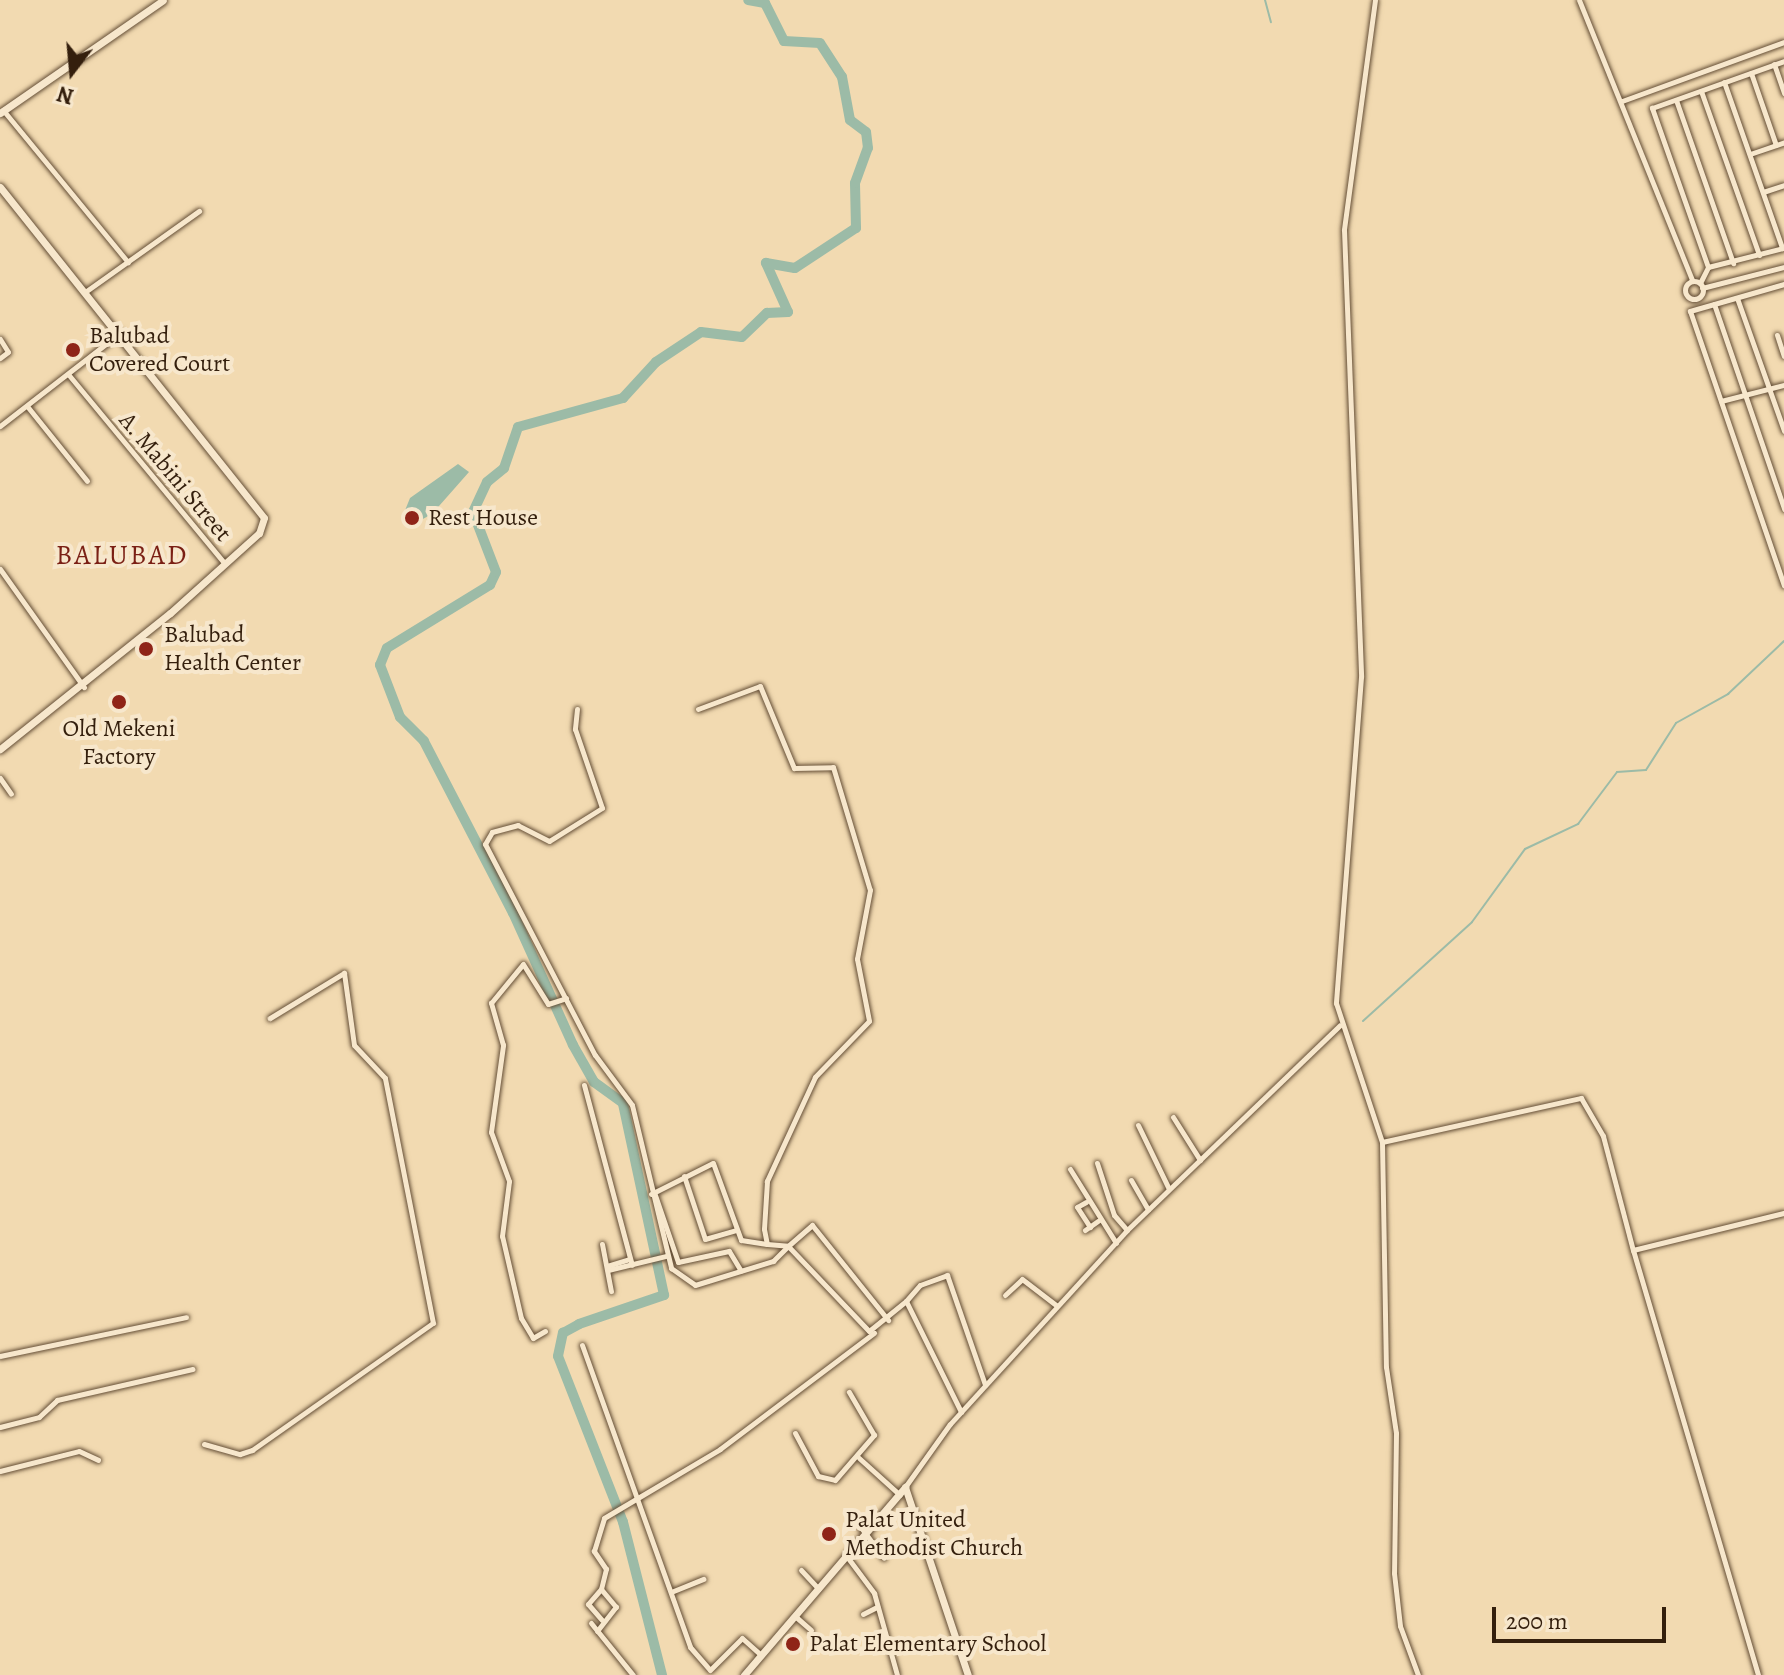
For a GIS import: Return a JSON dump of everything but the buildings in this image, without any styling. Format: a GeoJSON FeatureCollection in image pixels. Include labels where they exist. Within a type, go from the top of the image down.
{"type":"FeatureCollection","features":[{"type":"Feature","properties":{"kind":"street"},"geometry":{"type":"LineString","coordinates":[[128,262],[2,112],[163,0]]}},
{"type":"Feature","properties":{"kind":"street"},"geometry":{"type":"LineString","coordinates":[[1375,0],[1344,230],[1361,677],[1346,822],[1340,1025],[1355,1048],[1382,1142],[1386,1367],[1396,1433],[1394,1573],[1400,1626],[1418,1675]]}},
{"type":"Feature","properties":{"kind":"street"},"geometry":{"type":"LineString","coordinates":[[1579,0],[1692,280],[1701,285],[1784,267]]}},
{"type":"Feature","properties":{"kind":"street"},"geometry":{"type":"LineString","coordinates":[[1622,101],[1784,42]]}},
{"type":"Feature","properties":{"kind":"street"},"geometry":{"type":"LineString","coordinates":[[1692,280],[1685,285],[1691,299],[1708,267],[1652,108],[1784,61]]}},
{"type":"Feature","properties":{"kind":"street"},"geometry":{"type":"LineString","coordinates":[[1774,64],[1784,93]]}},
{"type":"Feature","properties":{"kind":"street"},"geometry":{"type":"LineString","coordinates":[[1751,73],[1776,145]]}},
{"type":"Feature","properties":{"kind":"street"},"geometry":{"type":"LineString","coordinates":[[1708,267],[1783,248],[1724,82]]}},
{"type":"Feature","properties":{"kind":"street"},"geometry":{"type":"LineString","coordinates":[[1701,91],[1759,255]]}},
{"type":"Feature","properties":{"kind":"street"},"geometry":{"type":"LineString","coordinates":[[1676,100],[1733,263]]}},
{"type":"Feature","properties":{"kind":"street"},"geometry":{"type":"LineString","coordinates":[[1750,154],[1784,142]]}},
{"type":"Feature","properties":{"kind":"street"},"geometry":{"type":"LineString","coordinates":[[1763,192],[1784,185]]}},
{"type":"Feature","properties":{"kind":"street"},"geometry":{"type":"LineString","coordinates":[[0,187],[121,332],[262,512],[259,533],[225,564],[84,687],[0,748]]}},
{"type":"Feature","properties":{"kind":"street"},"geometry":{"type":"LineString","coordinates":[[85,292],[199,211]]}},
{"type":"Feature","properties":{"kind":"street"},"geometry":{"type":"LineString","coordinates":[[1784,284],[1690,311],[1784,585]]}},
{"type":"Feature","properties":{"kind":"street"},"geometry":{"type":"LineString","coordinates":[[1737,298],[1784,431]]}},
{"type":"Feature","properties":{"kind":"street"},"geometry":{"type":"LineString","coordinates":[[1714,304],[1784,509]]}},
{"type":"Feature","properties":{"kind":"street"},"geometry":{"type":"LineString","coordinates":[[0,426],[121,332]]}},
{"type":"Feature","properties":{"kind":"street"},"geometry":{"type":"LineString","coordinates":[[1777,335],[1784,356]]}},
{"type":"Feature","properties":{"kind":"street"},"geometry":{"type":"LineString","coordinates":[[0,339],[8,352],[0,358]]}},
{"type":"Feature","properties":{"kind":"street","name":"A. Mabini Street"},"geometry":{"type":"LineString","coordinates":[[68,374],[225,564]]}},
{"type":"Feature","properties":{"kind":"street"},"geometry":{"type":"LineString","coordinates":[[1721,401],[1784,385]]}},
{"type":"Feature","properties":{"kind":"street"},"geometry":{"type":"LineString","coordinates":[[27,406],[87,481]]}},
{"type":"Feature","properties":{"kind":"street"},"geometry":{"type":"LineString","coordinates":[[0,569],[84,687]]}},
{"type":"Feature","properties":{"kind":"street"},"geometry":{"type":"LineString","coordinates":[[698,709],[761,686],[794,768],[833,767],[871,894],[857,959],[867,1026],[815,1077],[773,1167],[765,1193],[767,1244]]}},
{"type":"Feature","properties":{"kind":"street"},"geometry":{"type":"LineString","coordinates":[[577,709],[575,729],[602,808],[549,841],[518,825],[485,841],[563,999],[632,1105],[664,1256],[688,1285],[773,1261],[812,1225],[888,1320]]}},
{"type":"Feature","properties":{"kind":"street"},"geometry":{"type":"LineString","coordinates":[[0,778],[11,794]]}},
{"type":"Feature","properties":{"kind":"street"},"geometry":{"type":"LineString","coordinates":[[545,1331],[533,1338],[521,1318],[502,1240],[509,1181],[491,1132],[503,1045],[491,1003],[523,964],[552,1003],[563,999]]}},
{"type":"Feature","properties":{"kind":"street"},"geometry":{"type":"LineString","coordinates":[[204,1444],[240,1454],[252,1450],[433,1323],[385,1078],[354,1045],[344,973],[270,1018]]}},
{"type":"Feature","properties":{"kind":"street"},"geometry":{"type":"LineString","coordinates":[[744,1675],[869,1533],[961,1412],[1057,1306],[1148,1209],[1340,1025]]}},
{"type":"Feature","properties":{"kind":"street"},"geometry":{"type":"LineString","coordinates":[[584,1085],[631,1262]]}},
{"type":"Feature","properties":{"kind":"street"},"geometry":{"type":"LineString","coordinates":[[1382,1142],[1581,1098],[1603,1136],[1633,1250],[1758,1675]]}},
{"type":"Feature","properties":{"kind":"street"},"geometry":{"type":"LineString","coordinates":[[1173,1117],[1200,1160]]}},
{"type":"Feature","properties":{"kind":"street"},"geometry":{"type":"LineString","coordinates":[[1138,1125],[1169,1189]]}},
{"type":"Feature","properties":{"kind":"street"},"geometry":{"type":"LineString","coordinates":[[653,1193],[713,1163],[743,1243],[788,1246],[875,1332]]}},
{"type":"Feature","properties":{"kind":"street"},"geometry":{"type":"LineString","coordinates":[[1097,1163],[1114,1215],[1127,1230]]}},
{"type":"Feature","properties":{"kind":"street"},"geometry":{"type":"LineString","coordinates":[[1070,1169],[1086,1202],[1116,1243]]}},
{"type":"Feature","properties":{"kind":"street"},"geometry":{"type":"LineString","coordinates":[[684,1176],[705,1239],[737,1230]]}},
{"type":"Feature","properties":{"kind":"street"},"geometry":{"type":"LineString","coordinates":[[1131,1180],[1148,1209]]}},
{"type":"Feature","properties":{"kind":"street"},"geometry":{"type":"LineString","coordinates":[[653,1193],[678,1262],[729,1251],[741,1271]]}},
{"type":"Feature","properties":{"kind":"street"},"geometry":{"type":"LineString","coordinates":[[1086,1202],[1077,1207],[1087,1228],[1098,1221]]}},
{"type":"Feature","properties":{"kind":"street"},"geometry":{"type":"LineString","coordinates":[[1633,1250],[1784,1213]]}},
{"type":"Feature","properties":{"kind":"street"},"geometry":{"type":"LineString","coordinates":[[602,1244],[611,1291]]}},
{"type":"Feature","properties":{"kind":"street"},"geometry":{"type":"LineString","coordinates":[[607,1268],[652,1261],[664,1256]]}},
{"type":"Feature","properties":{"kind":"street"},"geometry":{"type":"LineString","coordinates":[[602,1620],[588,1604],[601,1589],[606,1569],[597,1562],[595,1536],[604,1518],[636,1503],[875,1332],[920,1285],[947,1275],[985,1385]]}},
{"type":"Feature","properties":{"kind":"street"},"geometry":{"type":"LineString","coordinates":[[1005,1295],[1022,1279],[1057,1306]]}},
{"type":"Feature","properties":{"kind":"street"},"geometry":{"type":"LineString","coordinates":[[906,1301],[961,1412]]}},
{"type":"Feature","properties":{"kind":"street"},"geometry":{"type":"LineString","coordinates":[[0,1356],[186,1317]]}},
{"type":"Feature","properties":{"kind":"street"},"geometry":{"type":"LineString","coordinates":[[582,1345],[636,1503],[671,1592],[681,1629],[706,1668],[742,1638],[762,1655]]}},
{"type":"Feature","properties":{"kind":"street"},"geometry":{"type":"LineString","coordinates":[[0,1427],[39,1417],[57,1400],[192,1369]]}},
{"type":"Feature","properties":{"kind":"street"},"geometry":{"type":"LineString","coordinates":[[795,1433],[827,1482],[859,1458],[874,1435],[849,1392]]}},
{"type":"Feature","properties":{"kind":"street"},"geometry":{"type":"LineString","coordinates":[[0,1471],[79,1451],[98,1460]]}},
{"type":"Feature","properties":{"kind":"street"},"geometry":{"type":"LineString","coordinates":[[859,1458],[902,1491],[968,1675]]}},
{"type":"Feature","properties":{"kind":"street"},"geometry":{"type":"LineString","coordinates":[[856,1521],[869,1533],[884,1558]]}},
{"type":"Feature","properties":{"kind":"street"},"geometry":{"type":"LineString","coordinates":[[848,1558],[877,1607],[896,1673],[888,1675]]}},
{"type":"Feature","properties":{"kind":"street"},"geometry":{"type":"LineString","coordinates":[[801,1570],[820,1589]]}},
{"type":"Feature","properties":{"kind":"street"},"geometry":{"type":"LineString","coordinates":[[671,1592],[704,1579]]}},
{"type":"Feature","properties":{"kind":"street"},"geometry":{"type":"LineString","coordinates":[[597,1631],[602,1620],[616,1607],[601,1589]]}},
{"type":"Feature","properties":{"kind":"street"},"geometry":{"type":"LineString","coordinates":[[863,1614],[877,1607]]}},
{"type":"Feature","properties":{"kind":"street"},"geometry":{"type":"LineString","coordinates":[[796,1617],[811,1630]]}},
{"type":"Feature","properties":{"kind":"street"},"geometry":{"type":"LineString","coordinates":[[591,1623],[633,1675]]}},
{"type":"Feature","properties":{"kind":"shaded area"},"geometry":{"type":"Polygon","coordinates":[[[458,464],[469,472],[432,514],[421,520],[415,511],[404,513],[410,498],[458,464]]]}},
{"type":"Feature","properties":{"kind":"waterway"},"geometry":{"type":"LineString","coordinates":[[662,1675],[623,1522],[558,1356],[563,1333],[579,1324],[664,1295],[623,1103],[594,1082],[573,1045],[513,913],[424,741],[400,717],[380,665],[387,648],[490,585],[496,572],[473,512],[487,482],[504,468],[518,427],[623,398],[656,362],[701,332],[742,337],[767,313],[788,312],[766,263],[795,268],[856,228],[855,183],[868,148],[866,132],[850,120],[842,77],[820,43],[784,41],[765,3],[748,0]]}},
{"type":"Feature","properties":{"kind":"waterway"},"geometry":{"type":"LineString","coordinates":[[1265,0],[1271,22]]}},
{"type":"Feature","properties":{"kind":"waterway"},"geometry":{"type":"LineString","coordinates":[[1363,1021],[1472,922],[1525,849],[1578,824],[1617,772],[1646,770],[1676,723],[1728,694],[1784,641]]}},
{"type":"Feature","properties":{"kind":"place","name":"Balubad Covered Court"},"geometry":{"type":"Point","coordinates":[73,350]}},
{"type":"Feature","properties":{"kind":"place","name":"Rest House"},"geometry":{"type":"Point","coordinates":[412,518]}},
{"type":"Feature","properties":{"kind":"place","name":"Balubad Health Center"},"geometry":{"type":"Point","coordinates":[146,649]}},
{"type":"Feature","properties":{"kind":"place","name":"Old Mekeni Factory"},"geometry":{"type":"Point","coordinates":[119,702]}},
{"type":"Feature","properties":{"kind":"place","name":"Palat United Methodist Church"},"geometry":{"type":"Point","coordinates":[829,1534]}},
{"type":"Feature","properties":{"kind":"place","name":"Palat Elementary School"},"geometry":{"type":"Point","coordinates":[793,1644]}},
{"type":"Feature","properties":{"kind":"district","name":"BALUBAD"},"geometry":{"type":"Point","coordinates":[122,555]}}]}
